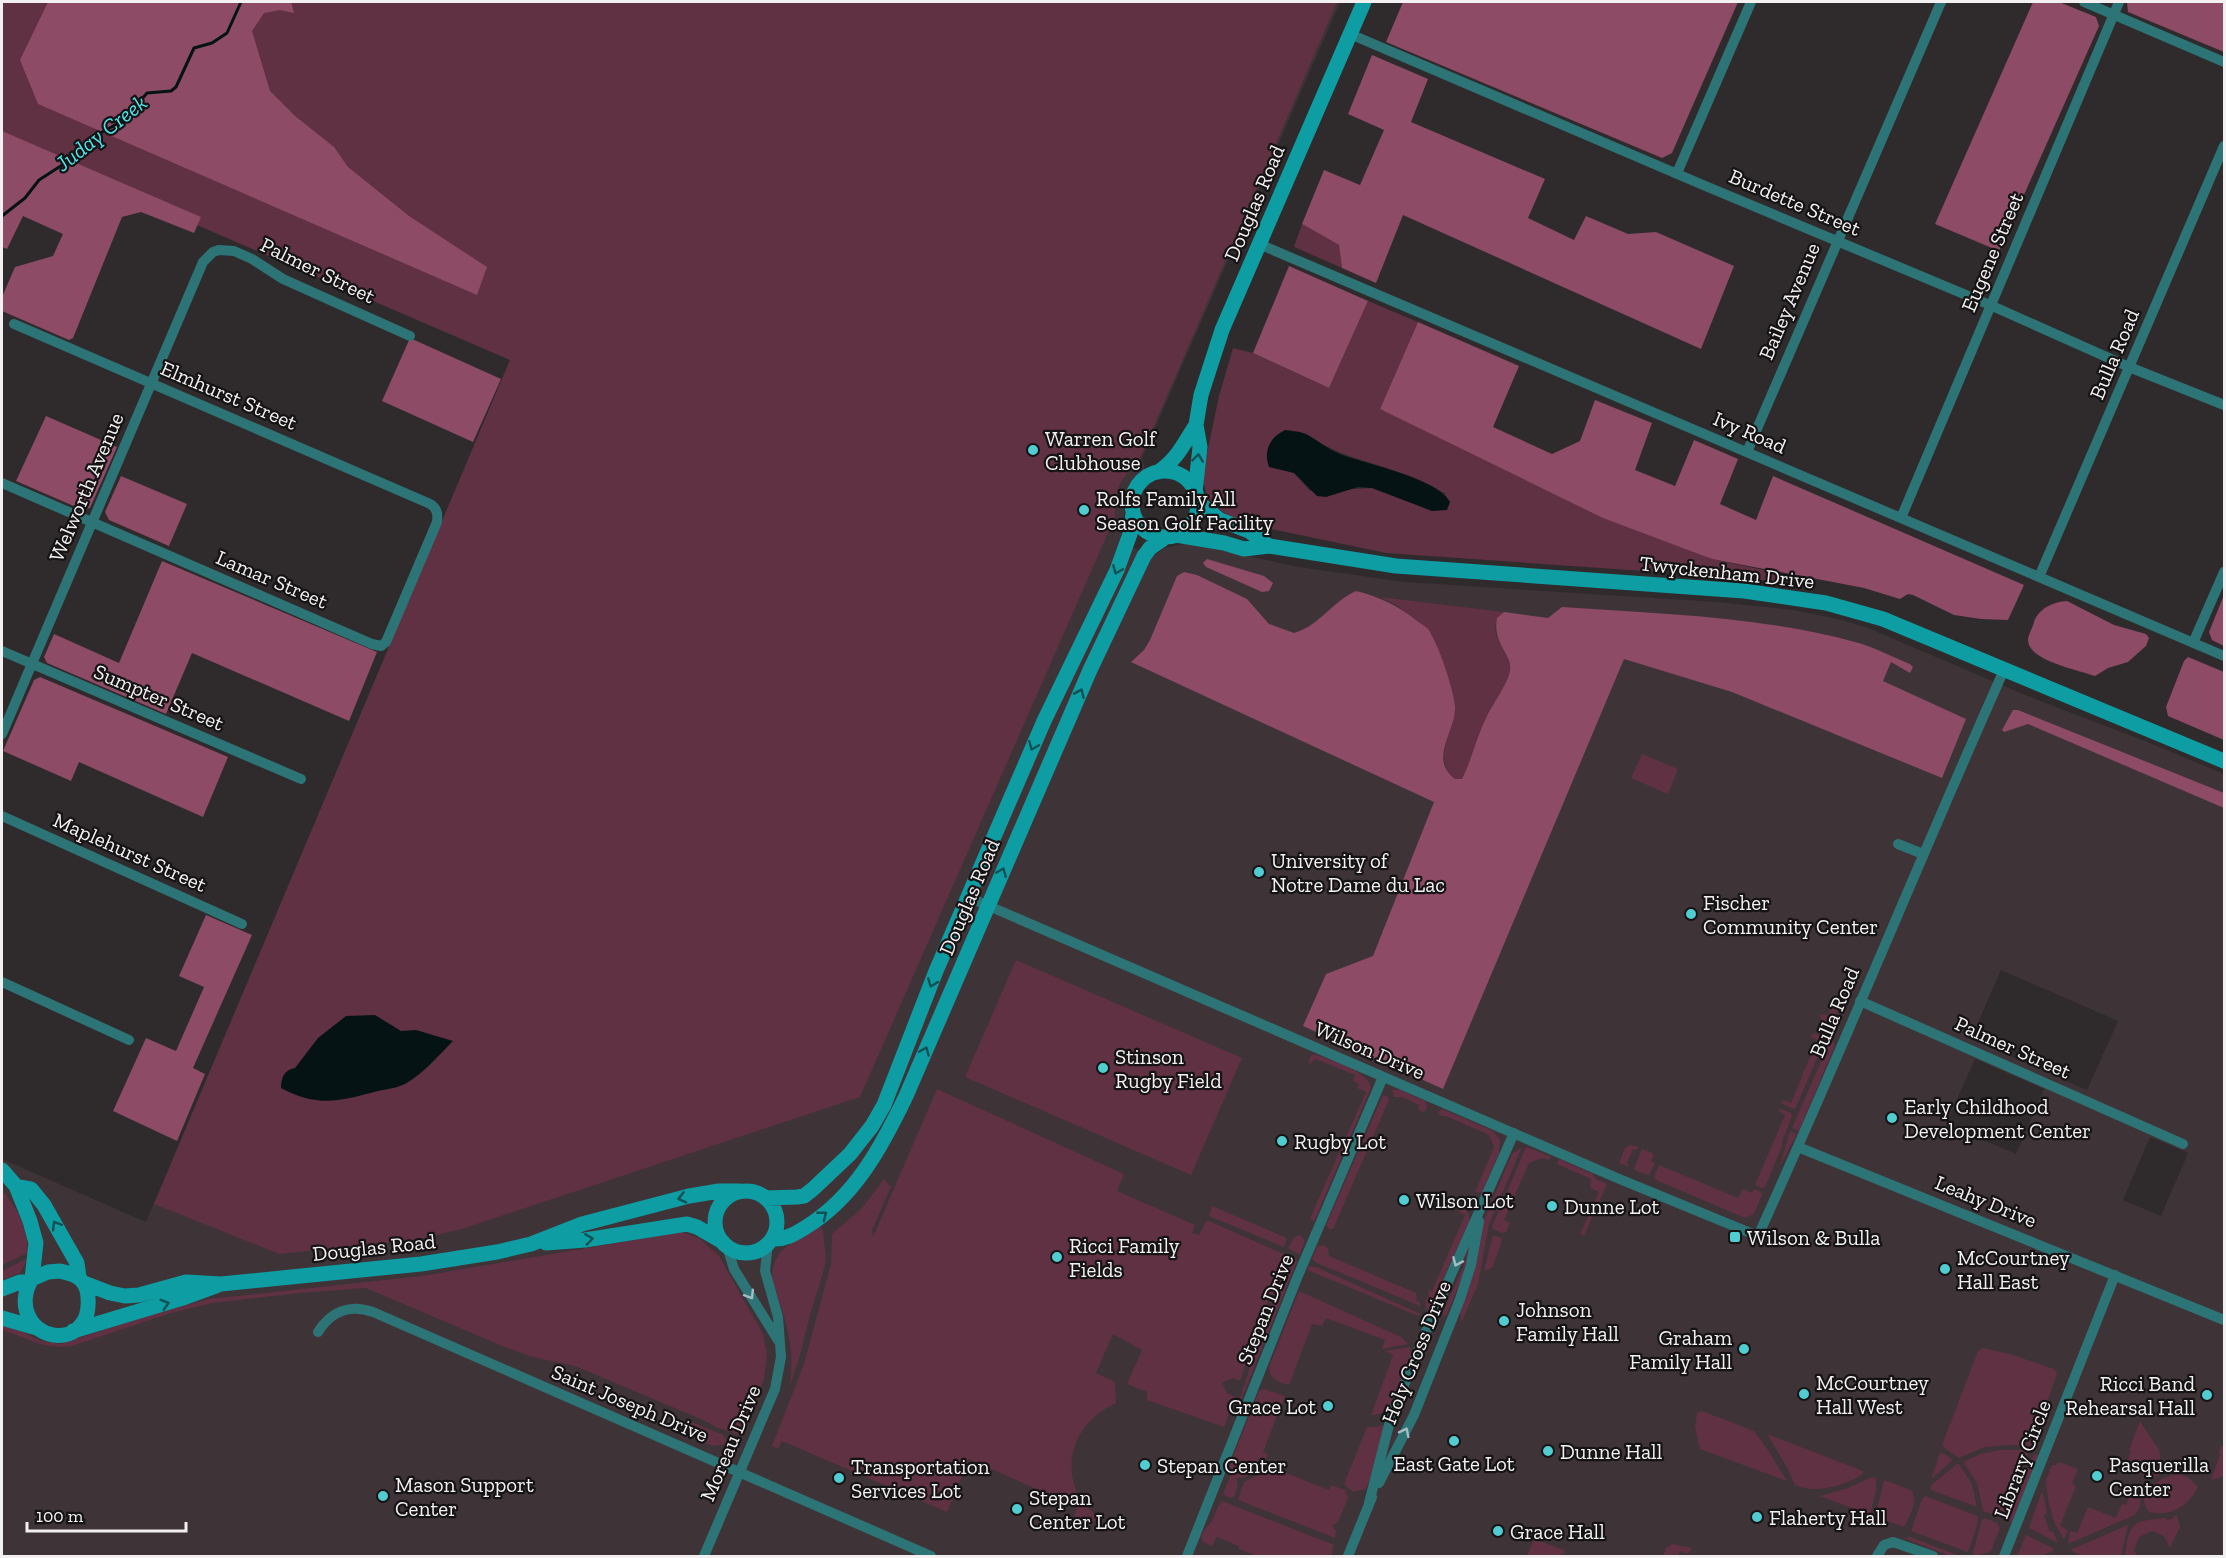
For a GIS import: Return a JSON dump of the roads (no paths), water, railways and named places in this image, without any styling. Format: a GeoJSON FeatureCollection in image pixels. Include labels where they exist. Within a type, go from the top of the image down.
{"type":"FeatureCollection","features":[{"type":"Feature","properties":{"kind":"street","name":"Douglas Road"},"geometry":{"type":"LineString","coordinates":[[1196,496],[1200,447],[1196,425],[1210,363],[1364,2]]}},
{"type":"Feature","properties":{"kind":"street"},"geometry":{"type":"LineString","coordinates":[[1677,173],[1751,2]]}},
{"type":"Feature","properties":{"kind":"street","name":"Bailey Avenue"},"geometry":{"type":"LineString","coordinates":[[1747,452],[1836,241],[1941,2]]}},
{"type":"Feature","properties":{"kind":"street"},"geometry":{"type":"LineString","coordinates":[[2084,2],[2224,62]]}},
{"type":"Feature","properties":{"kind":"street","name":"Eugene Street"},"geometry":{"type":"LineString","coordinates":[[1901,518],[2119,2]]}},
{"type":"Feature","properties":{"kind":"street","name":"Burdette Street"},"geometry":{"type":"LineString","coordinates":[[1350,34],[1990,305],[2129,367],[2224,405]]}},
{"type":"Feature","properties":{"kind":"street","name":"Bulla Road"},"geometry":{"type":"LineString","coordinates":[[2039,577],[2224,146]]}},
{"type":"Feature","properties":{"kind":"street","name":"Ivy Road"},"geometry":{"type":"LineString","coordinates":[[1259,244],[2224,656]]}},
{"type":"Feature","properties":{"kind":"street","name":"Palmer Street"},"geometry":{"type":"LineString","coordinates":[[208,256],[219,250],[234,251],[252,259],[283,279],[410,336]]}},
{"type":"Feature","properties":{"kind":"street","name":"Welworth Avenue"},"geometry":{"type":"LineString","coordinates":[[2,734],[203,262],[208,256]]}},
{"type":"Feature","properties":{"kind":"street","name":"Elmhurst Street"},"geometry":{"type":"LineString","coordinates":[[14,324],[428,503]]}},
{"type":"Feature","properties":{"kind":"street","name":"Douglas Road"},"geometry":{"type":"LineString","coordinates":[[1158,472],[1168,466],[1177,456],[1196,425]]}},
{"type":"Feature","properties":{"kind":"street"},"geometry":{"type":"LineString","coordinates":[[1158,472],[1176,473],[1191,484],[1196,496],[1197,512],[1193,522],[1185,530],[1171,536],[1155,536],[1145,531],[1133,514],[1131,503],[1139,483],[1158,472]]}},
{"type":"Feature","properties":{"kind":"street","name":"Lamar Street"},"geometry":{"type":"LineString","coordinates":[[2,483],[381,646],[386,642],[437,522],[438,513],[435,506],[428,503]]}},
{"type":"Feature","properties":{"kind":"street","name":"Twyckenham Drive"},"geometry":{"type":"LineString","coordinates":[[1196,496],[1220,520],[1249,531],[1269,546]]}},
{"type":"Feature","properties":{"kind":"street","name":"Douglas Road"},"geometry":{"type":"LineString","coordinates":[[766,1198],[796,1197],[813,1189],[850,1154],[872,1126],[884,1105],[936,971],[1044,721],[1117,570],[1130,534],[1133,514]]}},
{"type":"Feature","properties":{"kind":"street","name":"Douglas Road"},"geometry":{"type":"LineString","coordinates":[[770,1241],[782,1240],[818,1220],[837,1204],[854,1185],[889,1131],[1090,670],[1144,556],[1150,548],[1171,536]]}},
{"type":"Feature","properties":{"kind":"street","name":"Twyckenham Drive"},"geometry":{"type":"LineString","coordinates":[[1171,536],[1224,543],[1244,549],[1269,546],[1396,566],[1744,591],[1826,603],[1883,619],[2224,761]]}},
{"type":"Feature","properties":{"kind":"street"},"geometry":{"type":"LineString","coordinates":[[2193,643],[2224,572]]}},
{"type":"Feature","properties":{"kind":"street","name":"Sumpter Street"},"geometry":{"type":"LineString","coordinates":[[2,651],[301,779]]}},
{"type":"Feature","properties":{"kind":"street","name":"Bulla Road"},"geometry":{"type":"LineString","coordinates":[[1758,1236],[2004,670]]}},
{"type":"Feature","properties":{"kind":"street","name":"Maplehurst Street"},"geometry":{"type":"LineString","coordinates":[[2,816],[242,924]]}},
{"type":"Feature","properties":{"kind":"street"},"geometry":{"type":"LineString","coordinates":[[1898,844],[1923,854]]}},
{"type":"Feature","properties":{"kind":"street","name":"Wilson Drive"},"geometry":{"type":"LineString","coordinates":[[968,897],[1627,1183],[1758,1236]]}},
{"type":"Feature","properties":{"kind":"street"},"geometry":{"type":"LineString","coordinates":[[2,982],[129,1040]]}},
{"type":"Feature","properties":{"kind":"street","name":"Palmer Street"},"geometry":{"type":"LineString","coordinates":[[1860,1001],[2183,1144]]}},
{"type":"Feature","properties":{"kind":"street","name":"Stepan Drive"},"geometry":{"type":"LineString","coordinates":[[1187,1557],[1297,1278],[1383,1077]]}},
{"type":"Feature","properties":{"kind":"street","name":"Holy Cross Drive"},"geometry":{"type":"LineString","coordinates":[[1369,1503],[1391,1417],[1514,1133]]}},
{"type":"Feature","properties":{"kind":"street","name":"Leahy Drive"},"geometry":{"type":"LineString","coordinates":[[1798,1147],[2224,1320]]}},
{"type":"Feature","properties":{"kind":"street"},"geometry":{"type":"LineString","coordinates":[[2,1170],[16,1186],[36,1243],[31,1280],[26,1293],[26,1312],[37,1328]]}},
{"type":"Feature","properties":{"kind":"street"},"geometry":{"type":"LineString","coordinates":[[2,1318],[55,1335],[73,1332],[82,1324],[87,1313],[88,1300],[78,1263],[44,1205],[30,1189],[16,1186]]}},
{"type":"Feature","properties":{"kind":"street","name":"Douglas Road"},"geometry":{"type":"LineString","coordinates":[[82,1280],[110,1293],[125,1296],[139,1295],[186,1282],[221,1284],[421,1264],[531,1244],[582,1224],[689,1196],[719,1191],[740,1191]]}},
{"type":"Feature","properties":{"kind":"street"},"geometry":{"type":"LineString","coordinates":[[725,1244],[744,1252],[761,1249],[770,1241],[777,1222],[772,1204],[766,1198],[749,1191],[740,1191],[730,1195],[722,1202],[717,1212],[716,1222],[717,1233],[725,1244],[734,1269],[779,1341]]}},
{"type":"Feature","properties":{"kind":"street","name":"Holy Cross Drive"},"geometry":{"type":"LineString","coordinates":[[1348,1557],[1369,1503],[1414,1415],[1460,1299],[1471,1265],[1481,1209]]}},
{"type":"Feature","properties":{"kind":"street","name":"Douglas Road"},"geometry":{"type":"LineString","coordinates":[[531,1244],[585,1240],[687,1224],[698,1227],[725,1244]]}},
{"type":"Feature","properties":{"kind":"street","name":"Moreau Drive"},"geometry":{"type":"LineString","coordinates":[[704,1557],[775,1389],[781,1357],[778,1317],[765,1271],[770,1241]]}},
{"type":"Feature","properties":{"kind":"street"},"geometry":{"type":"LineString","coordinates":[[2,1289],[48,1272],[60,1271],[82,1280]]}},
{"type":"Feature","properties":{"kind":"street","name":"Library Circle"},"geometry":{"type":"LineString","coordinates":[[2004,1557],[2115,1275]]}},
{"type":"Feature","properties":{"kind":"street","name":"Douglas Road"},"geometry":{"type":"LineString","coordinates":[[73,1332],[221,1284]]}},
{"type":"Feature","properties":{"kind":"street","name":"Saint Joseph Drive"},"geometry":{"type":"LineString","coordinates":[[318,1332],[324,1323],[337,1312],[351,1308],[365,1309],[931,1557]]}},
{"type":"Feature","properties":{"kind":"street"},"geometry":{"type":"LineString","coordinates":[[1877,1557],[1884,1545],[1893,1542],[1933,1557]]}},
{"type":"Feature","properties":{"kind":"waterway","name":"Juday Creek"},"geometry":{"type":"LineString","coordinates":[[2,216],[25,198],[39,180],[70,160],[97,135],[124,120],[147,93],[171,91],[176,87],[194,48],[212,43],[227,33],[241,2]]}},
{"type":"Feature","properties":{"kind":"place","name":"Warren Golf Clubhouse"},"geometry":{"type":"Point","coordinates":[1033,450]}},
{"type":"Feature","properties":{"kind":"place","name":"Rolfs Family All Season Golf Facility"},"geometry":{"type":"Point","coordinates":[1084,510]}},
{"type":"Feature","properties":{"kind":"place","name":"University of Notre Dame du Lac"},"geometry":{"type":"Point","coordinates":[1259,872]}},
{"type":"Feature","properties":{"kind":"place","name":"Fischer Community Center"},"geometry":{"type":"Point","coordinates":[1691,914]}},
{"type":"Feature","properties":{"kind":"place","name":"Stinson Rugby Field"},"geometry":{"type":"Point","coordinates":[1103,1068]}},
{"type":"Feature","properties":{"kind":"place","name":"Early Childhood Development Center"},"geometry":{"type":"Point","coordinates":[1892,1118]}},
{"type":"Feature","properties":{"kind":"place","name":"Rugby Lot"},"geometry":{"type":"Point","coordinates":[1282,1141]}},
{"type":"Feature","properties":{"kind":"place","name":"Wilson Lot"},"geometry":{"type":"Point","coordinates":[1404,1200]}},
{"type":"Feature","properties":{"kind":"place","name":"Dunne Lot"},"geometry":{"type":"Point","coordinates":[1552,1206]}},
{"type":"Feature","properties":{"kind":"place","name":"Wilson & Bulla"},"geometry":{"type":"Point","coordinates":[1735,1237]}},
{"type":"Feature","properties":{"kind":"place","name":"Ricci Family Fields"},"geometry":{"type":"Point","coordinates":[1057,1257]}},
{"type":"Feature","properties":{"kind":"place","name":"McCourtney Hall East"},"geometry":{"type":"Point","coordinates":[1945,1269]}},
{"type":"Feature","properties":{"kind":"place","name":"Johnson Family Hall"},"geometry":{"type":"Point","coordinates":[1504,1321]}},
{"type":"Feature","properties":{"kind":"place","name":"Graham Family Hall"},"geometry":{"type":"Point","coordinates":[1744,1349]}},
{"type":"Feature","properties":{"kind":"place","name":"McCourtney Hall West"},"geometry":{"type":"Point","coordinates":[1804,1394]}},
{"type":"Feature","properties":{"kind":"place","name":"Ricci Band Rehearsal Hall"},"geometry":{"type":"Point","coordinates":[2207,1395]}},
{"type":"Feature","properties":{"kind":"place","name":"Grace Lot"},"geometry":{"type":"Point","coordinates":[1328,1406]}},
{"type":"Feature","properties":{"kind":"place","name":"East Gate Lot"},"geometry":{"type":"Point","coordinates":[1454,1441]}},
{"type":"Feature","properties":{"kind":"place","name":"Dunne Hall"},"geometry":{"type":"Point","coordinates":[1548,1451]}},
{"type":"Feature","properties":{"kind":"place","name":"Stepan Center"},"geometry":{"type":"Point","coordinates":[1145,1465]}},
{"type":"Feature","properties":{"kind":"place","name":"Pasquerilla Center"},"geometry":{"type":"Point","coordinates":[2097,1476]}},
{"type":"Feature","properties":{"kind":"place","name":"Transportation Services Lot"},"geometry":{"type":"Point","coordinates":[839,1478]}},
{"type":"Feature","properties":{"kind":"place","name":"Mason Support Center"},"geometry":{"type":"Point","coordinates":[383,1496]}},
{"type":"Feature","properties":{"kind":"place","name":"Stepan Center Lot"},"geometry":{"type":"Point","coordinates":[1017,1509]}},
{"type":"Feature","properties":{"kind":"place","name":"Flaherty Hall"},"geometry":{"type":"Point","coordinates":[1757,1517]}},
{"type":"Feature","properties":{"kind":"place","name":"Grace Hall"},"geometry":{"type":"Point","coordinates":[1498,1531]}}]}
